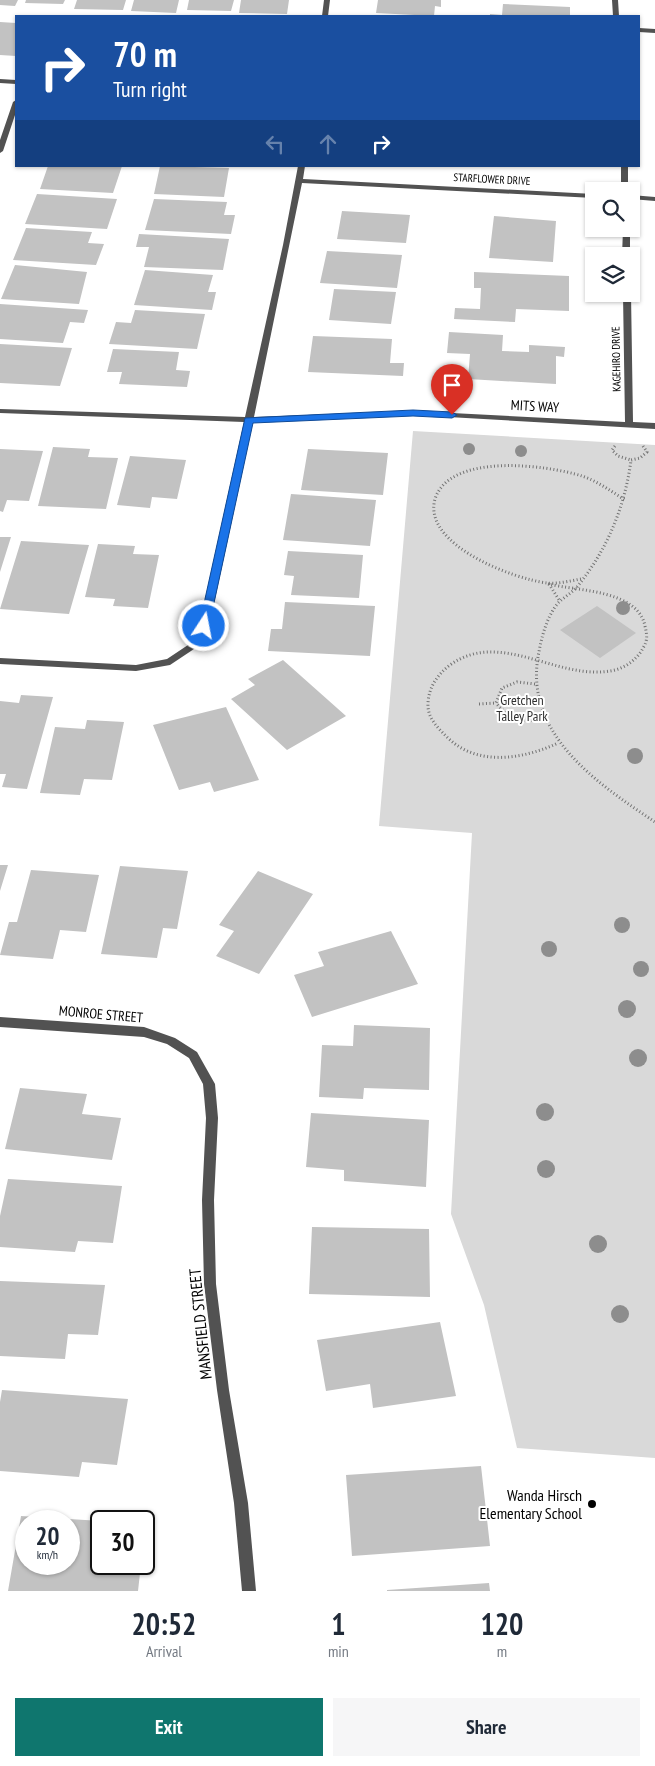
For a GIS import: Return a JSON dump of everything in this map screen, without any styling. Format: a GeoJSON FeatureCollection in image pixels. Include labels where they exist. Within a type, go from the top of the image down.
{"type":"FeatureCollection","features":[{"type":"Feature","properties":{"kind":"street"},"geometry":{"type":"LineString","coordinates":[[325,15],[327,0]]}},
{"type":"Feature","properties":{"kind":"street"},"geometry":{"type":"LineString","coordinates":[[615,0],[616,15]]}},
{"type":"Feature","properties":{"kind":"street"},"geometry":{"type":"LineString","coordinates":[[640,30],[655,31]]}},
{"type":"Feature","properties":{"kind":"street"},"geometry":{"type":"LineString","coordinates":[[0,82],[15,82]]}},
{"type":"Feature","properties":{"kind":"street"},"geometry":{"type":"LineString","coordinates":[[0,151],[15,105]]}},
{"type":"Feature","properties":{"kind":"street"},"geometry":{"type":"LineString","coordinates":[[0,660],[136,668],[170,662],[191,647],[204,626],[302,167]]}},
{"type":"Feature","properties":{"kind":"street"},"geometry":{"type":"LineString","coordinates":[[624,167],[625,182]]}},
{"type":"Feature","properties":{"kind":"street","name":"STARFLOWER DRIVE"},"geometry":{"type":"LineString","coordinates":[[300,181],[585,196]]}},
{"type":"Feature","properties":{"kind":"street"},"geometry":{"type":"LineString","coordinates":[[640,198],[655,199]]}},
{"type":"Feature","properties":{"kind":"street","name":"KAGEHIRO DRIVE"},"geometry":{"type":"LineString","coordinates":[[627,302],[628,425]]}},
{"type":"Feature","properties":{"kind":"street","name":"MITS WAY"},"geometry":{"type":"LineString","coordinates":[[0,411],[249,420],[413,413],[655,426]]}},
{"type":"Feature","properties":{"kind":"street","name":"MONROE STREET"},"geometry":{"type":"LineString","coordinates":[[0,1022],[144,1032],[171,1041],[193,1055]]}},
{"type":"Feature","properties":{"kind":"street","name":"MANSFIELD STREET"},"geometry":{"type":"LineString","coordinates":[[193,1055],[209,1084],[212,1118],[208,1200],[210,1284],[223,1390],[241,1503],[249,1591]]}},
{"type":"Feature","properties":{"kind":"path"},"geometry":{"type":"LineString","coordinates":[[628,425],[647,452],[640,458],[631,460],[622,511],[605,545],[574,590],[559,600],[543,633],[535,659],[535,684],[545,718],[558,743],[584,771],[608,792],[655,822]]}},
{"type":"Feature","properties":{"kind":"path"},"geometry":{"type":"LineString","coordinates":[[558,743],[531,754],[506,758],[478,754],[454,744],[439,729],[428,713],[428,694],[434,679],[447,666],[476,652],[500,652],[535,659],[556,667],[584,673],[609,671],[625,667],[639,656],[647,642],[646,624],[638,610],[624,598],[574,590],[519,577],[488,565],[457,546],[440,530],[434,514],[436,498],[446,484],[460,474],[480,468],[507,465],[535,466],[583,477],[604,486],[625,500]]}},
{"type":"Feature","properties":{"kind":"path"},"geometry":{"type":"LineString","coordinates":[[548,584],[581,579]]}},
{"type":"Feature","properties":{"kind":"path"},"geometry":{"type":"LineString","coordinates":[[548,584],[559,600]]}},
{"type":"Feature","properties":{"kind":"path"},"geometry":{"type":"LineString","coordinates":[[496,703],[502,688],[517,682],[535,684]]}},
{"type":"Feature","properties":{"kind":"path"},"geometry":{"type":"LineString","coordinates":[[479,704],[496,703]]}},
{"type":"Feature","properties":{"kind":"path"},"geometry":{"type":"LineString","coordinates":[[496,703],[507,718],[524,722],[545,718]]}},
{"type":"Feature","properties":{"kind":"green space","name":"Gretchen Talley Park"},"geometry":{"type":"Polygon","coordinates":[[[413,431],[655,445],[655,1458],[517,1448],[484,1305],[451,1214],[472,833],[379,826],[413,431]]]}},
{"type":"Feature","properties":{"kind":"building"},"geometry":{"type":"Polygon","coordinates":[[[0,0],[18,0],[15,6],[0,5],[0,0]]]}},
{"type":"Feature","properties":{"kind":"building"},"geometry":{"type":"Polygon","coordinates":[[[26,0],[65,0],[63,4],[25,3],[26,0]]]}},
{"type":"Feature","properties":{"kind":"building"},"geometry":{"type":"Polygon","coordinates":[[[77,0],[126,0],[123,10],[74,9],[77,0]]]}},
{"type":"Feature","properties":{"kind":"building"},"geometry":{"type":"Polygon","coordinates":[[[134,0],[179,0],[176,13],[131,11],[134,0]]]}},
{"type":"Feature","properties":{"kind":"building"},"geometry":{"type":"Polygon","coordinates":[[[189,0],[234,0],[231,11],[187,10],[189,0]]]}},
{"type":"Feature","properties":{"kind":"building"},"geometry":{"type":"Polygon","coordinates":[[[241,0],[289,0],[287,14],[239,13],[241,0]]]}},
{"type":"Feature","properties":{"kind":"building"},"geometry":{"type":"Polygon","coordinates":[[[378,0],[441,0],[441,7],[435,6],[434,15],[376,13],[378,0]]]}},
{"type":"Feature","properties":{"kind":"building"},"geometry":{"type":"Polygon","coordinates":[[[503,4],[570,7],[570,15],[502,15],[503,4]]]}},
{"type":"Feature","properties":{"kind":"building"},"geometry":{"type":"Polygon","coordinates":[[[0,22],[15,23],[15,56],[0,55],[0,22]]]}},
{"type":"Feature","properties":{"kind":"building"},"geometry":{"type":"Polygon","coordinates":[[[48,167],[122,167],[113,193],[40,189],[48,167]]]}},
{"type":"Feature","properties":{"kind":"building"},"geometry":{"type":"Polygon","coordinates":[[[160,167],[229,168],[224,197],[154,194],[160,167]]]}},
{"type":"Feature","properties":{"kind":"building"},"geometry":{"type":"Polygon","coordinates":[[[37,194],[117,199],[107,229],[25,224],[37,194]]]}},
{"type":"Feature","properties":{"kind":"building"},"geometry":{"type":"Polygon","coordinates":[[[154,199],[227,202],[224,215],[235,215],[231,234],[145,230],[154,199]]]}},
{"type":"Feature","properties":{"kind":"building"},"geometry":{"type":"Polygon","coordinates":[[[342,211],[410,215],[406,243],[337,239],[342,211]]]}},
{"type":"Feature","properties":{"kind":"building"},"geometry":{"type":"Polygon","coordinates":[[[494,216],[556,221],[553,262],[489,258],[494,216]]]}},
{"type":"Feature","properties":{"kind":"building"},"geometry":{"type":"Polygon","coordinates":[[[26,228],[92,232],[88,243],[104,244],[96,265],[13,260],[26,228]]]}},
{"type":"Feature","properties":{"kind":"building"},"geometry":{"type":"Polygon","coordinates":[[[139,234],[229,239],[223,270],[144,267],[149,247],[136,247],[139,234]]]}},
{"type":"Feature","properties":{"kind":"building"},"geometry":{"type":"Polygon","coordinates":[[[327,251],[402,255],[397,288],[320,283],[327,251]]]}},
{"type":"Feature","properties":{"kind":"building"},"geometry":{"type":"Polygon","coordinates":[[[15,265],[87,272],[79,304],[1,299],[15,265]]]}},
{"type":"Feature","properties":{"kind":"building"},"geometry":{"type":"Polygon","coordinates":[[[145,270],[213,275],[208,292],[216,292],[212,310],[134,305],[145,270]]]}},
{"type":"Feature","properties":{"kind":"building"},"geometry":{"type":"Polygon","coordinates":[[[474,272],[569,276],[569,311],[516,309],[515,322],[454,319],[455,308],[480,309],[481,288],[474,288],[474,272]]]}},
{"type":"Feature","properties":{"kind":"building"},"geometry":{"type":"Polygon","coordinates":[[[334,289],[396,292],[391,324],[329,320],[334,289]]]}},
{"type":"Feature","properties":{"kind":"building"},"geometry":{"type":"Polygon","coordinates":[[[0,304],[88,310],[84,323],[70,322],[63,343],[0,339],[0,304]]]}},
{"type":"Feature","properties":{"kind":"building"},"geometry":{"type":"Polygon","coordinates":[[[135,310],[205,314],[197,349],[109,344],[116,322],[131,323],[135,310]]]}},
{"type":"Feature","properties":{"kind":"building"},"geometry":{"type":"Polygon","coordinates":[[[449,332],[503,335],[502,351],[529,352],[529,345],[565,347],[564,357],[556,356],[556,384],[468,379],[470,354],[447,353],[449,332]]]}},
{"type":"Feature","properties":{"kind":"building"},"geometry":{"type":"Polygon","coordinates":[[[313,336],[392,339],[390,363],[404,363],[403,376],[308,372],[313,336]]]}},
{"type":"Feature","properties":{"kind":"building"},"geometry":{"type":"Polygon","coordinates":[[[0,344],[72,348],[60,386],[0,383],[0,344]]]}},
{"type":"Feature","properties":{"kind":"building"},"geometry":{"type":"Polygon","coordinates":[[[113,349],[179,352],[176,370],[190,371],[187,387],[119,384],[122,372],[107,372],[113,349]]]}},
{"type":"Feature","properties":{"kind":"building"},"geometry":{"type":"Polygon","coordinates":[[[53,447],[90,449],[88,457],[118,458],[106,509],[38,506],[53,447]]]}},
{"type":"Feature","properties":{"kind":"building"},"geometry":{"type":"Polygon","coordinates":[[[0,449],[43,451],[29,501],[7,500],[3,512],[0,511],[0,449]]]}},
{"type":"Feature","properties":{"kind":"building"},"geometry":{"type":"Polygon","coordinates":[[[308,449],[388,453],[383,495],[301,490],[308,449]]]}},
{"type":"Feature","properties":{"kind":"building"},"geometry":{"type":"Polygon","coordinates":[[[130,456],[186,460],[177,499],[152,497],[150,508],[117,505],[130,456]]]}},
{"type":"Feature","properties":{"kind":"building"},"geometry":{"type":"Polygon","coordinates":[[[291,494],[376,500],[370,546],[283,540],[291,494]]]}},
{"type":"Feature","properties":{"kind":"building"},"geometry":{"type":"Polygon","coordinates":[[[0,537],[11,537],[0,572],[0,537]]]}},
{"type":"Feature","properties":{"kind":"building"},"geometry":{"type":"Polygon","coordinates":[[[21,541],[89,545],[69,614],[0,609],[21,541]]]}},
{"type":"Feature","properties":{"kind":"building"},"geometry":{"type":"Polygon","coordinates":[[[98,544],[135,546],[133,554],[159,555],[148,608],[113,606],[115,599],[85,597],[98,544]]]}},
{"type":"Feature","properties":{"kind":"building"},"geometry":{"type":"Polygon","coordinates":[[[288,551],[363,555],[359,598],[291,595],[294,576],[284,575],[288,551]]]}},
{"type":"Feature","properties":{"kind":"building"},"geometry":{"type":"Polygon","coordinates":[[[285,602],[375,606],[370,656],[268,651],[271,629],[282,629],[285,602]]]}},
{"type":"Feature","properties":{"kind":"building"},"geometry":{"type":"Polygon","coordinates":[[[597,606],[636,633],[600,658],[560,630],[597,606]]]}},
{"type":"Feature","properties":{"kind":"building"},"geometry":{"type":"Polygon","coordinates":[[[283,660],[346,716],[287,750],[231,699],[255,685],[248,679],[283,660]]]}},
{"type":"Feature","properties":{"kind":"building"},"geometry":{"type":"Polygon","coordinates":[[[21,695],[53,697],[27,789],[2,787],[6,774],[0,774],[0,701],[19,703],[21,695]]]}},
{"type":"Feature","properties":{"kind":"building"},"geometry":{"type":"Polygon","coordinates":[[[226,707],[259,780],[214,792],[210,782],[179,790],[153,725],[226,707]]]}},
{"type":"Feature","properties":{"kind":"building"},"geometry":{"type":"Polygon","coordinates":[[[87,720],[124,722],[112,780],[84,779],[80,795],[40,793],[55,727],[85,729],[87,720]]]}},
{"type":"Feature","properties":{"kind":"building"},"geometry":{"type":"Polygon","coordinates":[[[0,865],[8,865],[0,891],[0,865]]]}},
{"type":"Feature","properties":{"kind":"building"},"geometry":{"type":"Polygon","coordinates":[[[120,866],[188,871],[177,929],[163,928],[157,958],[101,954],[120,866]]]}},
{"type":"Feature","properties":{"kind":"building"},"geometry":{"type":"Polygon","coordinates":[[[31,870],[99,875],[86,932],[60,930],[53,959],[0,955],[9,922],[17,922],[31,870]]]}},
{"type":"Feature","properties":{"kind":"building"},"geometry":{"type":"Polygon","coordinates":[[[258,871],[313,894],[259,974],[216,956],[234,931],[219,925],[258,871]]]}},
{"type":"Feature","properties":{"kind":"building"},"geometry":{"type":"Polygon","coordinates":[[[391,931],[418,984],[312,1017],[294,975],[324,966],[318,952],[391,931]]]}},
{"type":"Feature","properties":{"kind":"building"},"geometry":{"type":"Polygon","coordinates":[[[354,1025],[430,1028],[429,1090],[364,1088],[363,1099],[319,1097],[322,1045],[353,1046],[354,1025]]]}},
{"type":"Feature","properties":{"kind":"building"},"geometry":{"type":"Polygon","coordinates":[[[20,1088],[87,1094],[82,1114],[121,1118],[112,1160],[5,1149],[20,1088]]]}},
{"type":"Feature","properties":{"kind":"building"},"geometry":{"type":"Polygon","coordinates":[[[311,1113],[429,1120],[426,1187],[344,1181],[344,1170],[306,1167],[311,1113]]]}},
{"type":"Feature","properties":{"kind":"building"},"geometry":{"type":"Polygon","coordinates":[[[8,1179],[122,1186],[113,1243],[78,1241],[75,1252],[0,1247],[0,1216],[8,1179]]]}},
{"type":"Feature","properties":{"kind":"building"},"geometry":{"type":"Polygon","coordinates":[[[312,1227],[429,1229],[430,1297],[309,1294],[312,1227]]]}},
{"type":"Feature","properties":{"kind":"building"},"geometry":{"type":"Polygon","coordinates":[[[0,1281],[105,1285],[98,1335],[68,1334],[65,1359],[0,1356],[0,1281]]]}},
{"type":"Feature","properties":{"kind":"building"},"geometry":{"type":"Polygon","coordinates":[[[440,1322],[456,1396],[373,1408],[370,1384],[326,1391],[317,1340],[440,1322]]]}},
{"type":"Feature","properties":{"kind":"building"},"geometry":{"type":"Polygon","coordinates":[[[2,1390],[128,1399],[117,1465],[82,1462],[79,1477],[0,1471],[0,1402],[2,1390]]]}},
{"type":"Feature","properties":{"kind":"building"},"geometry":{"type":"Polygon","coordinates":[[[481,1466],[490,1546],[352,1556],[346,1475],[481,1466]]]}},
{"type":"Feature","properties":{"kind":"building"},"geometry":{"type":"Polygon","coordinates":[[[80,1520],[90,1520],[90,1575],[140,1575],[138,1591],[8,1591],[15,1551],[15,1575],[80,1575],[80,1520]]]}},
{"type":"Feature","properties":{"kind":"building"},"geometry":{"type":"Polygon","coordinates":[[[489,1583],[490,1591],[387,1591],[387,1590],[489,1583]]]}},
{"type":"Feature","properties":{"kind":"place","name":"Wanda Hirsch Elementary School"},"geometry":{"type":"Point","coordinates":[592,1504]}},
{"type":"Feature","properties":{"kind":"route"},"geometry":{"type":"LineString","coordinates":[[204,626],[249,420],[413,413],[452,415]]}}]}
